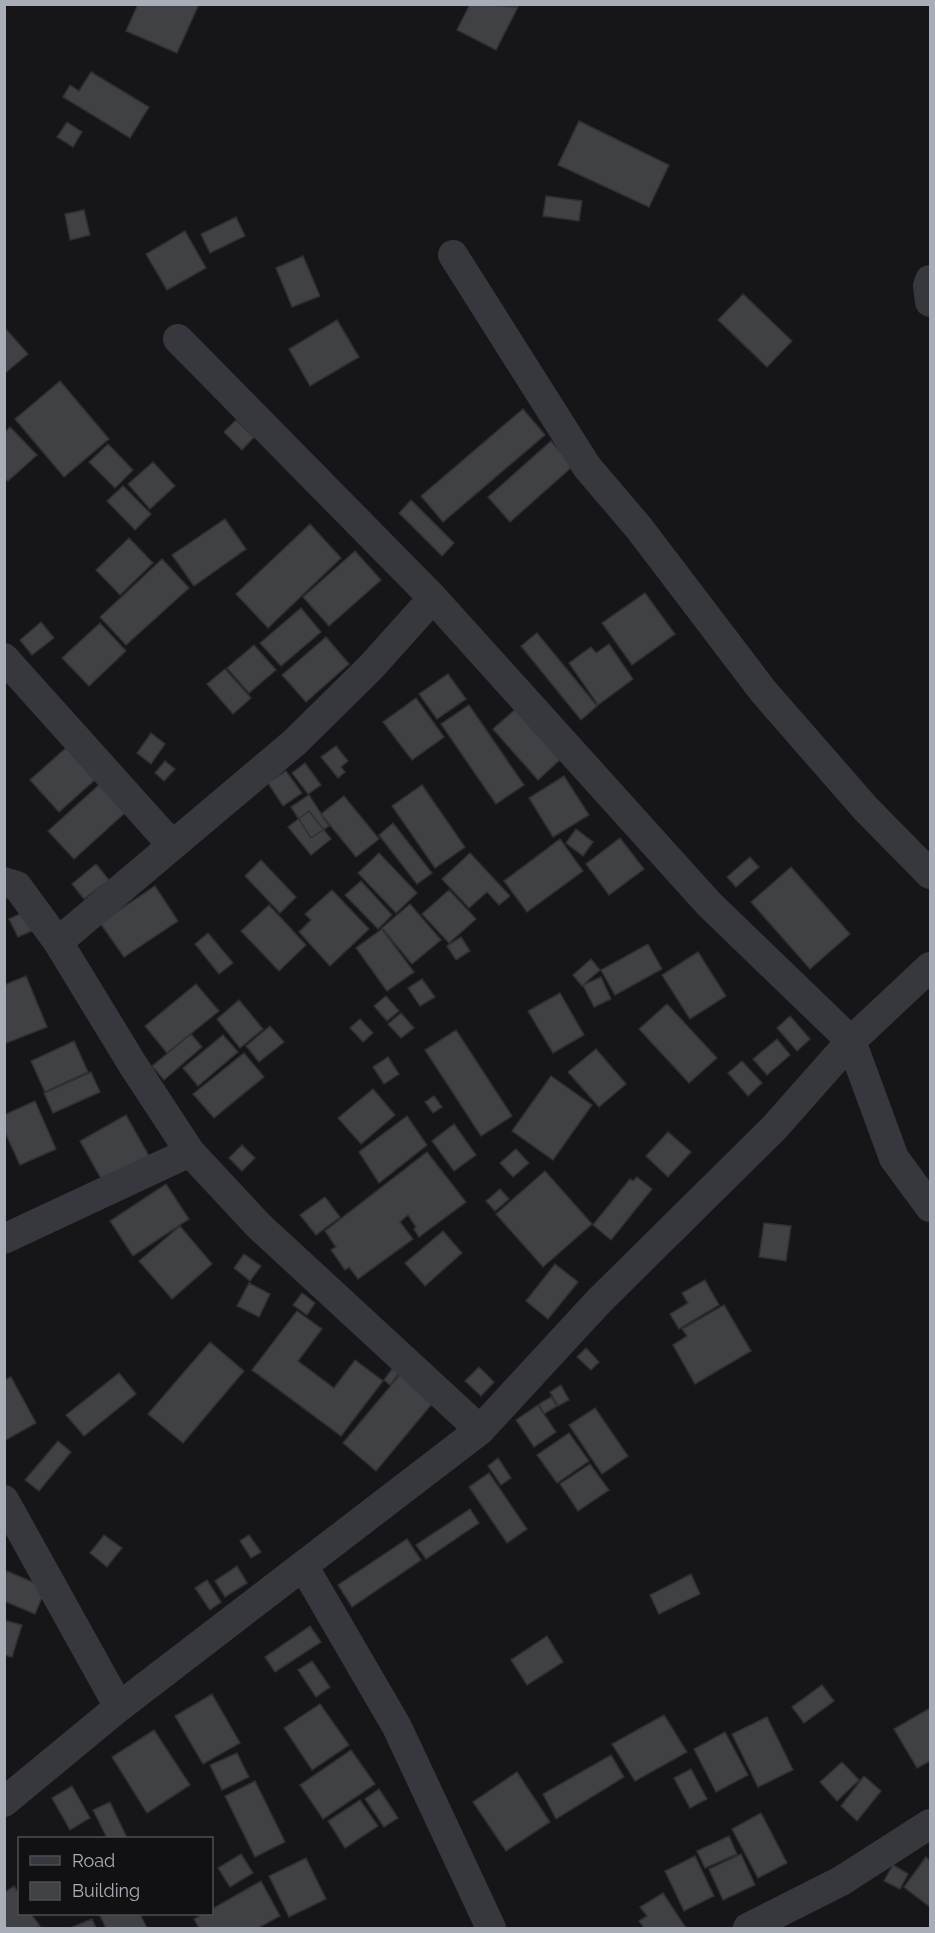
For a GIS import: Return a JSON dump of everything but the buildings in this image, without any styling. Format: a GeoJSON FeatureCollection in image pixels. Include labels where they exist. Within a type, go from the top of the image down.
{"type":"FeatureCollection","features":[{"type":"Feature","properties":{"kind":"street"},"geometry":{"type":"LineString","coordinates":[[453,255],[586,467],[639,528],[763,691],[866,809],[930,874]]}},
{"type":"Feature","properties":{"kind":"street"},"geometry":{"type":"LineString","coordinates":[[930,280],[928,286],[930,302]]}},
{"type":"Feature","properties":{"kind":"street"},"geometry":{"type":"LineString","coordinates":[[178,339],[433,598],[709,904],[851,1041],[894,1158],[930,1207]]}},
{"type":"Feature","properties":{"kind":"street"},"geometry":{"type":"LineString","coordinates":[[58,942],[295,742],[371,667],[433,598]]}},
{"type":"Feature","properties":{"kind":"street"},"geometry":{"type":"LineString","coordinates":[[4,658],[172,844]]}},
{"type":"Feature","properties":{"kind":"street"},"geometry":{"type":"LineString","coordinates":[[4,882],[17,886],[58,942],[133,1065],[190,1152],[260,1226],[480,1430]]}},
{"type":"Feature","properties":{"kind":"street"},"geometry":{"type":"LineString","coordinates":[[4,1802],[119,1707],[480,1430],[599,1301],[774,1128],[851,1041],[930,967]]}},
{"type":"Feature","properties":{"kind":"street"},"geometry":{"type":"LineString","coordinates":[[4,1239],[190,1152]]}},
{"type":"Feature","properties":{"kind":"street"},"geometry":{"type":"LineString","coordinates":[[4,1500],[119,1707]]}},
{"type":"Feature","properties":{"kind":"street"},"geometry":{"type":"LineString","coordinates":[[304,1567],[397,1727],[491,1929]]}},
{"type":"Feature","properties":{"kind":"street"},"geometry":{"type":"LineString","coordinates":[[748,1929],[841,1881],[930,1824]]}}]}
